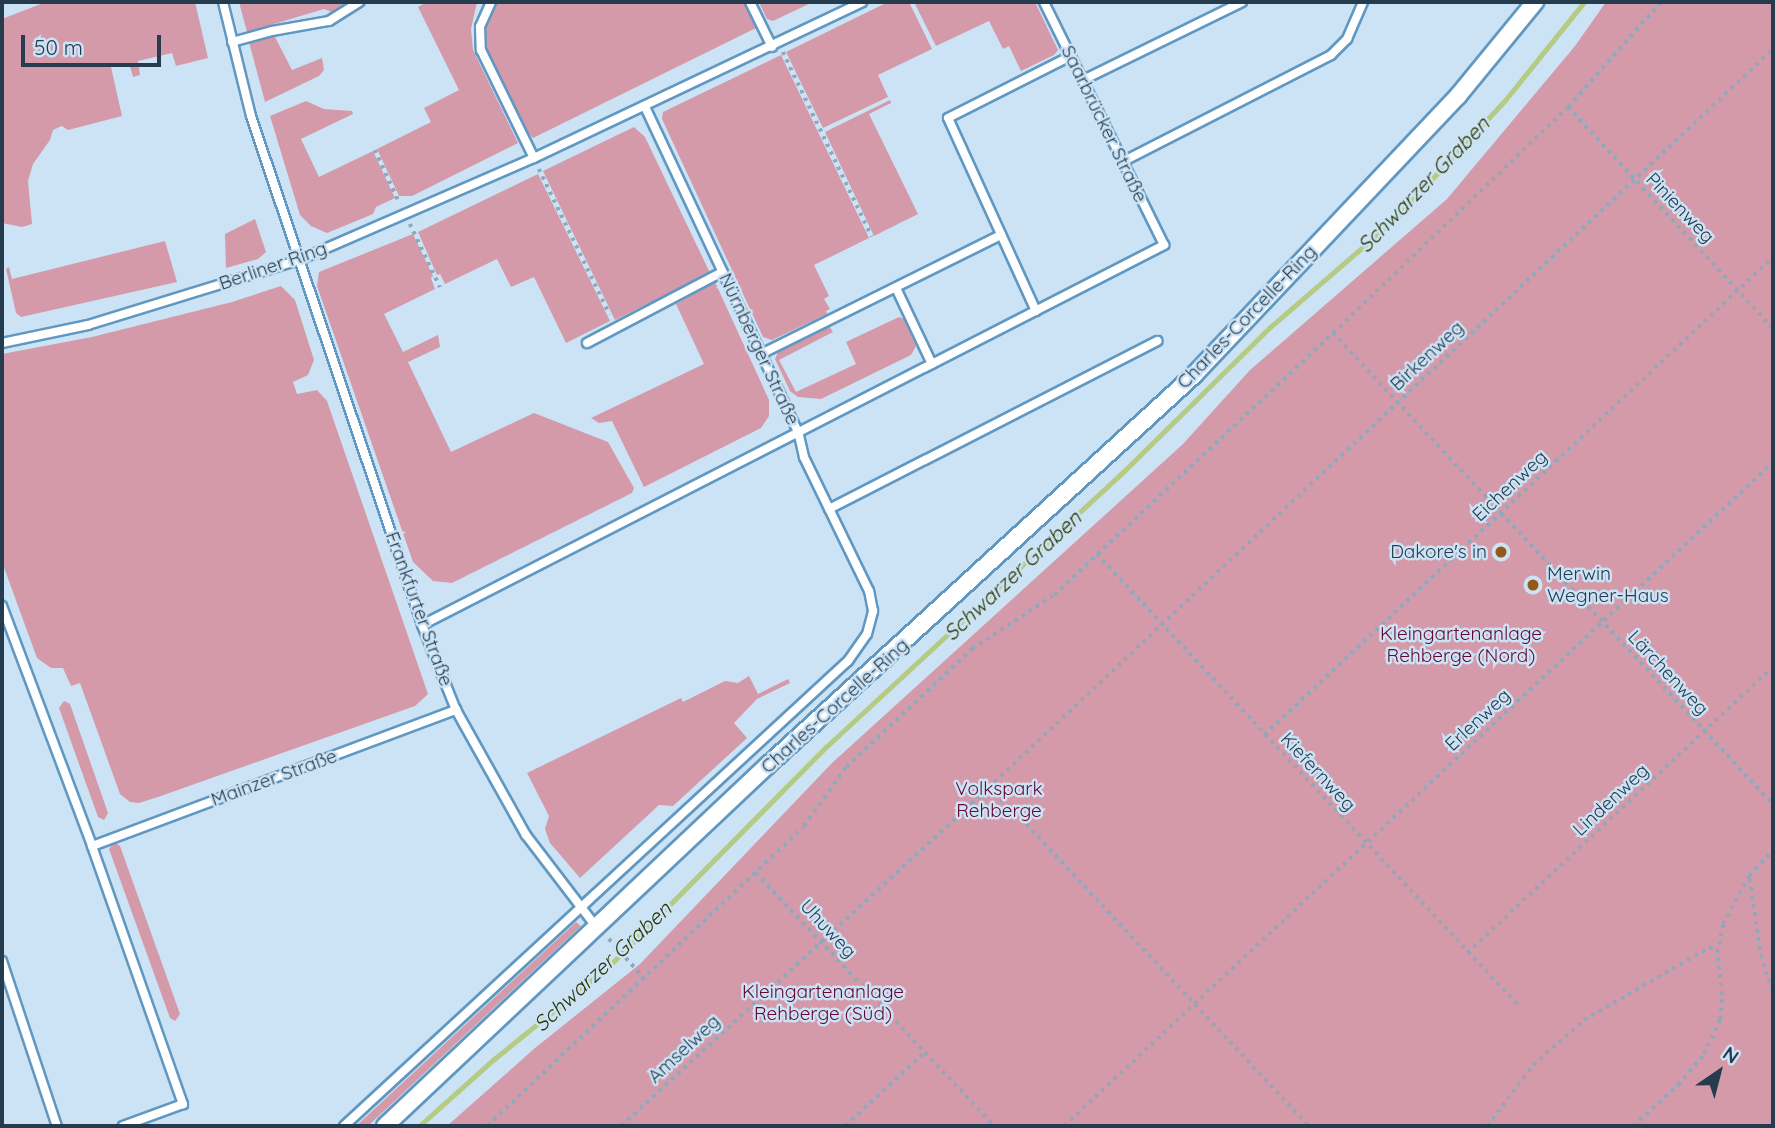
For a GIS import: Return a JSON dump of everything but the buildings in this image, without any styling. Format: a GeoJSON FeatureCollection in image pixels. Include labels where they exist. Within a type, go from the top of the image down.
{"type":"FeatureCollection","features":[{"type":"Feature","properties":{"kind":"street","name":"Charles-Corcelle-Ring"},"geometry":{"type":"LineString","coordinates":[[384,1126],[768,765],[1194,375],[1458,96],[1535,2]]}},
{"type":"Feature","properties":{"kind":"lane","name":"Frankfurter Straße"},"geometry":{"type":"LineString","coordinates":[[222,2],[251,116],[422,625],[456,710],[526,835],[582,905],[588,920],[597,928]]}},
{"type":"Feature","properties":{"kind":"lane"},"geometry":{"type":"LineString","coordinates":[[232,43],[272,31],[329,21],[359,2]]}},
{"type":"Feature","properties":{"kind":"lane"},"geometry":{"type":"LineString","coordinates":[[491,2],[480,27],[481,50],[534,158]]}},
{"type":"Feature","properties":{"kind":"lane"},"geometry":{"type":"LineString","coordinates":[[750,2],[775,45]]}},
{"type":"Feature","properties":{"kind":"lane","name":"Berliner Ring"},"geometry":{"type":"LineString","coordinates":[[2,343],[88,325],[299,260],[534,158],[862,2]]}},
{"type":"Feature","properties":{"kind":"lane","name":"Saarbrücker Straße"},"geometry":{"type":"LineString","coordinates":[[1036,311],[1164,245],[1044,2]]}},
{"type":"Feature","properties":{"kind":"lane"},"geometry":{"type":"LineString","coordinates":[[1083,80],[1242,2]]}},
{"type":"Feature","properties":{"kind":"lane"},"geometry":{"type":"LineString","coordinates":[[1122,162],[1331,55],[1347,39],[1363,2]]}},
{"type":"Feature","properties":{"kind":"lane"},"geometry":{"type":"LineString","coordinates":[[422,625],[1036,311],[948,118],[1070,56]]}},
{"type":"Feature","properties":{"kind":"lane","name":"Nürnberger Straße"},"geometry":{"type":"LineString","coordinates":[[582,905],[848,661],[867,634],[873,611],[869,591],[804,457],[798,432],[645,107]]}},
{"type":"Feature","properties":{"kind":"lane"},"geometry":{"type":"LineString","coordinates":[[761,354],[1001,235]]}},
{"type":"Feature","properties":{"kind":"lane"},"geometry":{"type":"LineString","coordinates":[[587,343],[722,272]]}},
{"type":"Feature","properties":{"kind":"lane"},"geometry":{"type":"LineString","coordinates":[[896,288],[932,364]]}},
{"type":"Feature","properties":{"kind":"lane"},"geometry":{"type":"LineString","coordinates":[[829,509],[1157,341]]}},
{"type":"Feature","properties":{"kind":"lane"},"geometry":{"type":"LineString","coordinates":[[2,606],[92,846],[183,1104],[123,1126]]}},
{"type":"Feature","properties":{"kind":"lane","name":"Mainzer Straße"},"geometry":{"type":"LineString","coordinates":[[92,846],[456,710]]}},
{"type":"Feature","properties":{"kind":"lane"},"geometry":{"type":"LineString","coordinates":[[344,1126],[582,905]]}},
{"type":"Feature","properties":{"kind":"lane"},"geometry":{"type":"LineString","coordinates":[[2,961],[57,1126]]}},
{"type":"Feature","properties":{"kind":"path"},"geometry":{"type":"LineString","coordinates":[[487,1126],[804,826],[855,758],[972,649],[1054,596],[1333,333],[1569,107],[1661,2]]}},
{"type":"Feature","properties":{"kind":"path"},"geometry":{"type":"LineString","coordinates":[[775,45],[872,237]]}},
{"type":"Feature","properties":{"kind":"path","name":"Birkenweg"},"geometry":{"type":"LineString","coordinates":[[988,788],[1773,49]]}},
{"type":"Feature","properties":{"kind":"path","name":"Pinienweg"},"geometry":{"type":"LineString","coordinates":[[1569,107],[1773,328]]}},
{"type":"Feature","properties":{"kind":"path"},"geometry":{"type":"LineString","coordinates":[[534,158],[610,315]]}},
{"type":"Feature","properties":{"kind":"path","name":"Eichenweg"},"geometry":{"type":"LineString","coordinates":[[1265,735],[1773,257]]}},
{"type":"Feature","properties":{"kind":"path","name":"Lärchenweg"},"geometry":{"type":"LineString","coordinates":[[1333,333],[1500,515],[1773,804]]}},
{"type":"Feature","properties":{"kind":"path","name":"Erlenweg"},"geometry":{"type":"LineString","coordinates":[[1064,1126],[1773,462]]}},
{"type":"Feature","properties":{"kind":"path","name":"Kiefernweg"},"geometry":{"type":"LineString","coordinates":[[1097,554],[1520,1007]]}},
{"type":"Feature","properties":{"kind":"path","name":"Lindenweg"},"geometry":{"type":"LineString","coordinates":[[1468,953],[1773,667]]}},
{"type":"Feature","properties":{"kind":"path"},"geometry":{"type":"LineString","coordinates":[[988,788],[1015,812],[1310,1126]]}},
{"type":"Feature","properties":{"kind":"path","name":"Amselweg"},"geometry":{"type":"LineString","coordinates":[[621,1126],[988,788]]}},
{"type":"Feature","properties":{"kind":"path"},"geometry":{"type":"LineString","coordinates":[[1633,1126],[1678,1085],[1704,1054],[1720,1020],[1722,995],[1717,953],[1723,924],[1749,876],[1773,850]]}},
{"type":"Feature","properties":{"kind":"path","name":"Uhuweg"},"geometry":{"type":"LineString","coordinates":[[756,873],[994,1126]]}},
{"type":"Feature","properties":{"kind":"path"},"geometry":{"type":"LineString","coordinates":[[1749,876],[1761,954],[1773,993]]}},
{"type":"Feature","properties":{"kind":"path"},"geometry":{"type":"LineString","coordinates":[[615,945],[644,978]]}},
{"type":"Feature","properties":{"kind":"path"},"geometry":{"type":"LineString","coordinates":[[1487,1126],[1534,1065],[1584,1020],[1710,947],[1717,953]]}},
{"type":"Feature","properties":{"kind":"path"},"geometry":{"type":"LineString","coordinates":[[845,1126],[925,1052]]}},
{"type":"Feature","properties":{"kind":"green space"},"geometry":{"type":"Polygon","coordinates":[[[46,2],[195,2],[208,58],[176,66],[172,53],[138,61],[140,75],[133,77],[129,63],[111,67],[122,116],[68,130],[62,126],[53,130],[50,140],[33,164],[28,181],[32,224],[22,227],[2,223],[2,19],[46,2]]]}},
{"type":"Feature","properties":{"kind":"green space"},"geometry":{"type":"Polygon","coordinates":[[[239,2],[349,2],[351,5],[337,14],[324,9],[247,32],[239,2]]]}},
{"type":"Feature","properties":{"kind":"green space"},"geometry":{"type":"Polygon","coordinates":[[[427,2],[477,2],[471,29],[473,50],[518,143],[412,196],[399,196],[377,149],[431,122],[424,108],[459,90],[418,7],[427,2]]]}},
{"type":"Feature","properties":{"kind":"green space"},"geometry":{"type":"Polygon","coordinates":[[[497,2],[745,2],[756,28],[533,138],[527,132],[486,47],[483,33],[486,19],[497,2]]]}},
{"type":"Feature","properties":{"kind":"green space"},"geometry":{"type":"Polygon","coordinates":[[[759,2],[813,2],[773,21],[767,19],[759,2]]]}},
{"type":"Feature","properties":{"kind":"green space"},"geometry":{"type":"Polygon","coordinates":[[[888,2],[909,2],[932,49],[878,75],[888,97],[823,128],[786,52],[888,2]]]}},
{"type":"Feature","properties":{"kind":"green space"},"geometry":{"type":"Polygon","coordinates":[[[914,2],[1035,2],[1058,50],[1054,55],[1021,71],[1009,46],[1003,49],[989,21],[936,46],[914,2]]]}},
{"type":"Feature","properties":{"kind":"green space"},"geometry":{"type":"Polygon","coordinates":[[[1606,2],[1773,2],[1773,1126],[447,1126],[535,1048],[640,964],[832,763],[1183,444],[1250,370],[1447,199],[1575,46],[1606,2]]]}},
{"type":"Feature","properties":{"kind":"green space"},"geometry":{"type":"Polygon","coordinates":[[[274,35],[292,70],[322,58],[324,70],[319,76],[265,102],[249,42],[274,35]]]}},
{"type":"Feature","properties":{"kind":"green space"},"geometry":{"type":"Polygon","coordinates":[[[781,55],[869,238],[814,265],[829,296],[824,299],[830,309],[826,311],[827,314],[772,340],[763,337],[662,119],[663,112],[781,55]]]}},
{"type":"Feature","properties":{"kind":"green space"},"geometry":{"type":"Polygon","coordinates":[[[890,100],[891,103],[869,114],[918,214],[874,236],[825,132],[890,100]]]}},
{"type":"Feature","properties":{"kind":"green space"},"geometry":{"type":"Polygon","coordinates":[[[306,101],[324,109],[352,111],[353,114],[301,139],[319,177],[373,151],[395,198],[376,207],[373,214],[327,233],[311,226],[300,215],[270,116],[306,101]]]}},
{"type":"Feature","properties":{"kind":"green space"},"geometry":{"type":"Polygon","coordinates":[[[634,127],[645,137],[710,273],[615,320],[543,171],[634,127]]]}},
{"type":"Feature","properties":{"kind":"green space"},"geometry":{"type":"Polygon","coordinates":[[[538,174],[610,321],[566,343],[534,277],[511,287],[497,259],[445,284],[440,274],[437,275],[418,232],[538,174]]]}},
{"type":"Feature","properties":{"kind":"green space"},"geometry":{"type":"Polygon","coordinates":[[[255,219],[266,252],[258,259],[226,268],[225,234],[255,219]]]}},
{"type":"Feature","properties":{"kind":"green space"},"geometry":{"type":"Polygon","coordinates":[[[413,234],[433,276],[431,278],[435,289],[384,314],[403,352],[438,335],[440,347],[408,362],[451,452],[534,413],[608,442],[634,488],[632,493],[452,583],[433,581],[413,562],[317,286],[319,272],[413,234]]]}},
{"type":"Feature","properties":{"kind":"green space"},"geometry":{"type":"Polygon","coordinates":[[[165,241],[177,282],[21,317],[16,313],[6,269],[9,267],[12,279],[165,241]]]}},
{"type":"Feature","properties":{"kind":"green space"},"geometry":{"type":"Polygon","coordinates":[[[715,282],[769,400],[769,416],[761,428],[644,487],[612,421],[599,423],[591,418],[704,364],[676,304],[715,282]]]}},
{"type":"Feature","properties":{"kind":"green space"},"geometry":{"type":"Polygon","coordinates":[[[281,286],[295,300],[314,360],[308,375],[293,382],[297,394],[317,390],[327,401],[428,694],[415,706],[158,797],[139,803],[130,802],[120,794],[80,683],[71,686],[63,668],[51,668],[37,658],[2,562],[2,354],[92,337],[232,302],[281,286]]]}},
{"type":"Feature","properties":{"kind":"green space"},"geometry":{"type":"Polygon","coordinates":[[[899,317],[904,319],[916,346],[911,355],[821,399],[798,397],[790,391],[775,359],[779,350],[829,326],[833,332],[779,360],[796,392],[856,364],[846,342],[899,317]]]}},
{"type":"Feature","properties":{"kind":"green space"},"geometry":{"type":"Polygon","coordinates":[[[749,676],[758,694],[788,679],[790,683],[757,699],[734,723],[747,738],[673,806],[659,805],[580,878],[550,843],[545,829],[549,816],[527,773],[681,698],[683,702],[725,681],[738,683],[749,676]]]}},
{"type":"Feature","properties":{"kind":"green space"},"geometry":{"type":"Polygon","coordinates":[[[64,701],[70,704],[108,813],[104,820],[98,817],[59,708],[64,701]]]}},
{"type":"Feature","properties":{"kind":"green space"},"geometry":{"type":"Polygon","coordinates":[[[114,842],[120,846],[180,1014],[175,1021],[170,1018],[109,849],[114,842]]]}},
{"type":"Feature","properties":{"kind":"green space"},"geometry":{"type":"Polygon","coordinates":[[[576,922],[581,926],[368,1126],[356,1126],[576,922]]]}},
{"type":"Feature","properties":{"kind":"waterway","name":"Schwarzer Graben"},"geometry":{"type":"LineString","coordinates":[[419,1126],[494,1059],[610,965],[827,746],[1124,471],[1270,327],[1394,220],[1506,99],[1584,2]]}},
{"type":"Feature","properties":{"kind":"place","name":"Dakore's in"},"geometry":{"type":"Point","coordinates":[1501,552]}},
{"type":"Feature","properties":{"kind":"place","name":"Merwin Wegner-Haus"},"geometry":{"type":"Point","coordinates":[1533,585]}},
{"type":"Feature","properties":{"kind":"park label","name":"Kleingartenanlage Rehberge (Nord)"},"geometry":{"type":"Point","coordinates":[1461,645]}},
{"type":"Feature","properties":{"kind":"park label","name":"Volkspark Rehberge"},"geometry":{"type":"Point","coordinates":[999,800]}},
{"type":"Feature","properties":{"kind":"park label","name":"Kleingartenanlage Rehberge (Süd)"},"geometry":{"type":"Point","coordinates":[823,1003]}}]}
